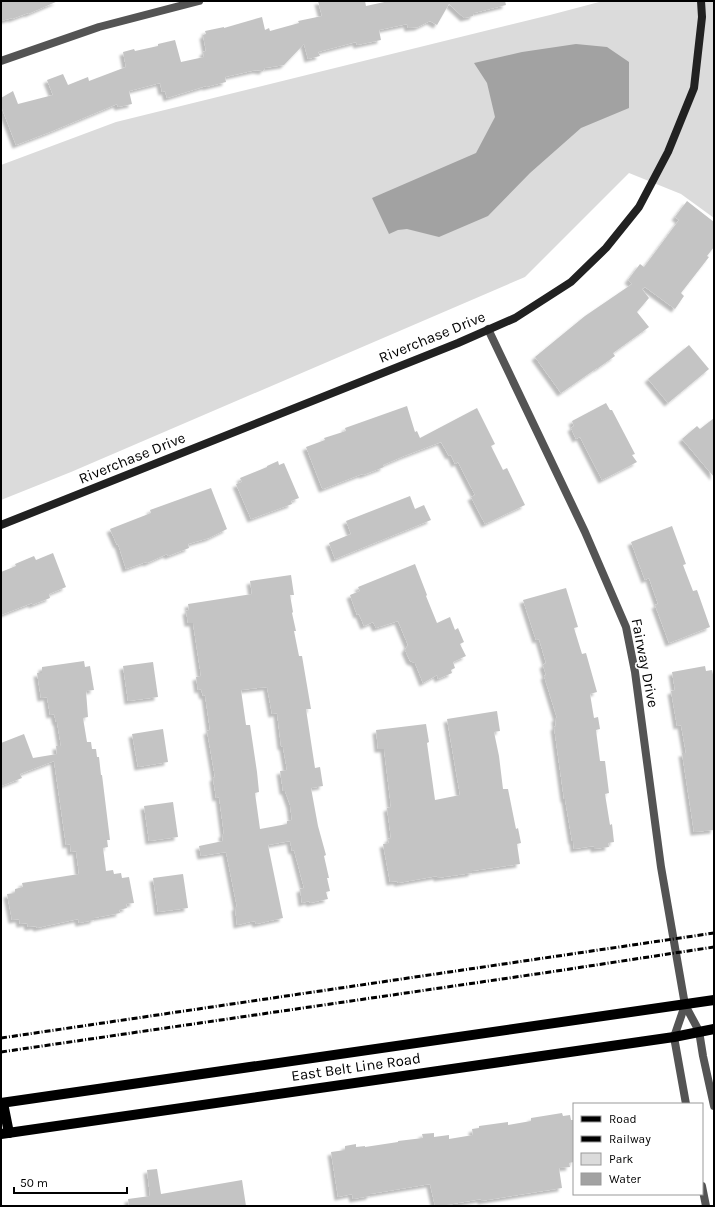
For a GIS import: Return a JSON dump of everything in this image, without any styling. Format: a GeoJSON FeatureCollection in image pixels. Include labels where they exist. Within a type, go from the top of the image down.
{"type":"FeatureCollection","features":[{"type":"Feature","properties":{"kind":"main road","name":"East Belt Line Road"},"geometry":{"type":"LineString","coordinates":[[2,1103],[714,1000]]}},
{"type":"Feature","properties":{"kind":"main road","name":"East Belt Line Road"},"geometry":{"type":"LineString","coordinates":[[5,1134],[674,1037],[714,1029]]}},
{"type":"Feature","properties":{"kind":"main road"},"geometry":{"type":"LineString","coordinates":[[2,1103],[5,1134]]}},
{"type":"Feature","properties":{"kind":"street"},"geometry":{"type":"LineString","coordinates":[[1,61],[99,27],[199,1]]}},
{"type":"Feature","properties":{"kind":"street","name":"Riverchase Drive"},"geometry":{"type":"LineString","coordinates":[[1,525],[458,343],[515,318],[571,282],[606,248],[639,207],[668,152],[694,88],[702,17],[701,1]]}},
{"type":"Feature","properties":{"kind":"street","name":"Fairway Drive"},"geometry":{"type":"LineString","coordinates":[[488,329],[585,532],[626,627],[635,672],[661,867],[685,1005],[699,1031],[702,1056],[714,1106]]}},
{"type":"Feature","properties":{"kind":"street","name":"Fairway Drive"},"geometry":{"type":"LineString","coordinates":[[685,1005],[674,1037],[686,1103]]}},
{"type":"Feature","properties":{"kind":"street"},"geometry":{"type":"LineString","coordinates":[[703,1191],[706,1206]]}},
{"type":"Feature","properties":{"kind":"green space"},"geometry":{"type":"Polygon","coordinates":[[[603,1],[714,1],[714,218],[681,194],[629,173],[525,277],[71,472],[1,500],[1,165],[116,122],[603,1]]]}},
{"type":"Feature","properties":{"kind":"water"},"geometry":{"type":"Polygon","coordinates":[[[576,44],[607,47],[629,62],[629,108],[581,128],[530,173],[488,216],[439,237],[407,229],[398,230],[389,234],[372,198],[476,153],[495,117],[487,83],[474,63],[522,52],[576,44]]]}},
{"type":"Feature","properties":{"kind":"building"},"geometry":{"type":"Polygon","coordinates":[[[1,1],[58,1],[28,14],[1,21],[1,1]]]}},
{"type":"Feature","properties":{"kind":"building"},"geometry":{"type":"Polygon","coordinates":[[[318,1],[365,1],[366,6],[389,1],[505,1],[506,5],[474,13],[473,16],[464,18],[449,4],[437,25],[430,21],[418,27],[408,28],[407,24],[379,30],[381,40],[357,45],[356,42],[318,52],[320,56],[308,59],[304,44],[284,65],[265,68],[263,71],[256,70],[225,77],[226,82],[206,86],[167,98],[165,91],[162,92],[160,83],[129,91],[132,104],[118,107],[117,104],[16,145],[1,106],[1,98],[13,91],[18,104],[53,95],[47,80],[63,74],[68,85],[88,77],[89,81],[126,67],[123,52],[158,46],[158,44],[175,40],[181,62],[204,57],[203,52],[206,51],[203,35],[206,34],[205,31],[224,28],[262,17],[265,30],[269,28],[270,31],[299,23],[298,21],[322,16],[318,1]]]}},
{"type":"Feature","properties":{"kind":"building"},"geometry":{"type":"Polygon","coordinates":[[[687,201],[714,222],[714,247],[707,256],[709,257],[681,293],[684,296],[675,309],[645,287],[642,289],[649,298],[637,312],[649,327],[613,353],[615,356],[561,393],[535,357],[585,316],[632,284],[628,280],[640,264],[644,267],[659,247],[679,220],[675,217],[687,201]]]}},
{"type":"Feature","properties":{"kind":"building"},"geometry":{"type":"Polygon","coordinates":[[[689,345],[709,369],[668,403],[648,379],[689,345]]]}},
{"type":"Feature","properties":{"kind":"building"},"geometry":{"type":"Polygon","coordinates":[[[606,403],[610,410],[612,410],[635,454],[632,455],[637,462],[602,480],[580,437],[576,439],[571,428],[574,426],[572,421],[606,403]]]}},
{"type":"Feature","properties":{"kind":"building"},"geometry":{"type":"Polygon","coordinates":[[[407,406],[415,432],[417,431],[420,438],[477,408],[495,444],[491,446],[503,470],[507,468],[525,505],[485,524],[471,497],[475,495],[458,462],[455,464],[451,455],[449,456],[441,442],[383,465],[384,467],[323,489],[322,488],[306,447],[325,440],[324,438],[346,431],[345,428],[407,406]]]}},
{"type":"Feature","properties":{"kind":"building"},"geometry":{"type":"Polygon","coordinates":[[[714,418],[714,477],[682,439],[697,426],[700,429],[714,418]]]}},
{"type":"Feature","properties":{"kind":"building"},"geometry":{"type":"Polygon","coordinates":[[[278,461],[279,465],[284,463],[299,498],[291,501],[292,504],[251,519],[236,484],[242,482],[240,478],[278,461]]]}},
{"type":"Feature","properties":{"kind":"building"},"geometry":{"type":"Polygon","coordinates":[[[211,488],[227,529],[209,538],[188,544],[189,548],[168,556],[167,554],[147,563],[146,562],[126,569],[118,544],[117,545],[110,529],[151,513],[150,510],[211,488]]]}},
{"type":"Feature","properties":{"kind":"building"},"geometry":{"type":"Polygon","coordinates":[[[410,496],[415,509],[424,505],[431,520],[335,559],[329,543],[351,534],[346,521],[410,496]]]}},
{"type":"Feature","properties":{"kind":"building"},"geometry":{"type":"Polygon","coordinates":[[[672,526],[686,564],[683,565],[693,591],[697,590],[710,627],[669,643],[655,605],[658,604],[649,578],[645,580],[631,542],[672,526]]]}},
{"type":"Feature","properties":{"kind":"building"},"geometry":{"type":"Polygon","coordinates":[[[53,553],[66,587],[49,594],[50,598],[1,615],[1,572],[34,556],[36,560],[53,553]]]}},
{"type":"Feature","properties":{"kind":"building"},"geometry":{"type":"Polygon","coordinates":[[[415,564],[437,623],[450,617],[455,630],[458,628],[464,642],[460,644],[466,656],[453,662],[455,668],[451,670],[452,673],[438,679],[437,675],[423,683],[415,663],[410,661],[405,650],[408,645],[398,621],[376,628],[373,622],[364,626],[359,614],[357,615],[350,595],[360,591],[358,587],[415,564]]]}},
{"type":"Feature","properties":{"kind":"building"},"geometry":{"type":"Polygon","coordinates":[[[291,575],[294,595],[290,595],[296,631],[294,631],[299,656],[302,656],[311,709],[306,709],[315,768],[320,767],[323,786],[311,788],[318,826],[326,855],[324,856],[329,878],[327,878],[330,891],[326,892],[328,899],[310,903],[309,901],[302,903],[300,889],[304,888],[294,850],[292,851],[290,841],[268,845],[283,918],[256,924],[255,921],[237,925],[235,907],[237,907],[226,852],[201,856],[199,846],[223,841],[222,834],[224,834],[219,797],[216,798],[213,778],[215,777],[207,731],[210,730],[205,695],[203,696],[201,689],[198,690],[196,677],[201,676],[193,623],[188,623],[186,611],[189,610],[188,604],[252,594],[250,581],[291,575]],[[267,687],[241,690],[246,725],[250,725],[257,772],[259,792],[255,793],[260,829],[287,824],[287,821],[292,820],[290,805],[285,791],[283,791],[280,771],[287,770],[283,747],[281,746],[277,713],[272,714],[267,687]]]}},
{"type":"Feature","properties":{"kind":"building"},"geometry":{"type":"Polygon","coordinates":[[[566,588],[578,627],[574,628],[582,654],[586,653],[597,692],[590,694],[594,718],[598,717],[600,729],[596,730],[600,761],[605,761],[609,793],[605,794],[610,825],[612,824],[614,842],[608,843],[609,847],[594,849],[594,846],[574,849],[564,799],[554,727],[556,726],[555,718],[557,718],[544,676],[546,675],[543,665],[546,663],[539,639],[536,640],[523,600],[566,588]]]}},
{"type":"Feature","properties":{"kind":"building"},"geometry":{"type":"Polygon","coordinates":[[[84,661],[85,667],[90,666],[94,690],[86,691],[88,717],[83,718],[87,742],[91,742],[92,749],[96,749],[97,757],[99,757],[110,840],[107,840],[108,847],[103,848],[106,871],[113,870],[114,874],[121,873],[122,878],[129,877],[134,903],[126,904],[127,908],[119,910],[120,913],[94,918],[94,920],[79,923],[78,919],[37,928],[36,926],[28,927],[27,923],[20,924],[19,919],[12,920],[7,894],[15,893],[15,889],[23,887],[22,883],[79,874],[76,851],[71,852],[70,844],[66,845],[54,761],[20,774],[22,778],[1,786],[1,743],[24,734],[33,758],[57,754],[56,746],[61,746],[57,722],[54,714],[50,715],[47,697],[41,698],[37,673],[42,673],[42,667],[84,661]]]}},
{"type":"Feature","properties":{"kind":"building"},"geometry":{"type":"Polygon","coordinates":[[[153,662],[158,697],[128,701],[123,666],[153,662]]]}},
{"type":"Feature","properties":{"kind":"building"},"geometry":{"type":"Polygon","coordinates":[[[705,666],[706,671],[712,670],[714,679],[714,830],[694,832],[682,753],[686,753],[681,725],[677,726],[671,691],[675,690],[672,672],[705,666]]]}},
{"type":"Feature","properties":{"kind":"building"},"geometry":{"type":"Polygon","coordinates":[[[497,711],[500,731],[494,732],[503,789],[508,789],[516,829],[518,828],[521,843],[517,844],[520,864],[437,878],[437,876],[398,883],[397,881],[390,882],[383,844],[389,843],[388,839],[391,838],[387,808],[391,807],[384,749],[378,749],[376,730],[426,724],[429,742],[427,743],[435,800],[460,795],[447,719],[497,711]]]}},
{"type":"Feature","properties":{"kind":"building"},"geometry":{"type":"Polygon","coordinates":[[[163,729],[168,762],[138,767],[132,734],[163,729]]]}},
{"type":"Feature","properties":{"kind":"building"},"geometry":{"type":"Polygon","coordinates":[[[173,802],[178,837],[149,841],[144,806],[173,802]]]}},
{"type":"Feature","properties":{"kind":"building"},"geometry":{"type":"Polygon","coordinates":[[[183,874],[188,908],[158,912],[153,878],[183,874]]]}},
{"type":"Feature","properties":{"kind":"building"},"geometry":{"type":"Polygon","coordinates":[[[562,1113],[563,1116],[570,1115],[571,1120],[573,1120],[573,1162],[569,1163],[570,1167],[559,1168],[562,1188],[441,1206],[435,1206],[430,1184],[370,1194],[370,1196],[353,1199],[352,1194],[338,1197],[331,1152],[345,1150],[345,1146],[356,1144],[356,1147],[365,1147],[423,1138],[422,1134],[434,1133],[434,1137],[449,1135],[449,1139],[473,1135],[472,1129],[479,1128],[479,1126],[508,1122],[508,1125],[531,1121],[531,1118],[562,1113]]]}},
{"type":"Feature","properties":{"kind":"building"},"geometry":{"type":"Polygon","coordinates":[[[157,1169],[161,1194],[242,1180],[246,1206],[129,1206],[128,1199],[150,1196],[147,1170],[157,1169]]]}},
{"type":"Feature","properties":{"kind":"railway"},"geometry":{"type":"LineString","coordinates":[[1,1038],[714,933]]}},
{"type":"Feature","properties":{"kind":"railway"},"geometry":{"type":"LineString","coordinates":[[1,1052],[714,947]]}}]}
